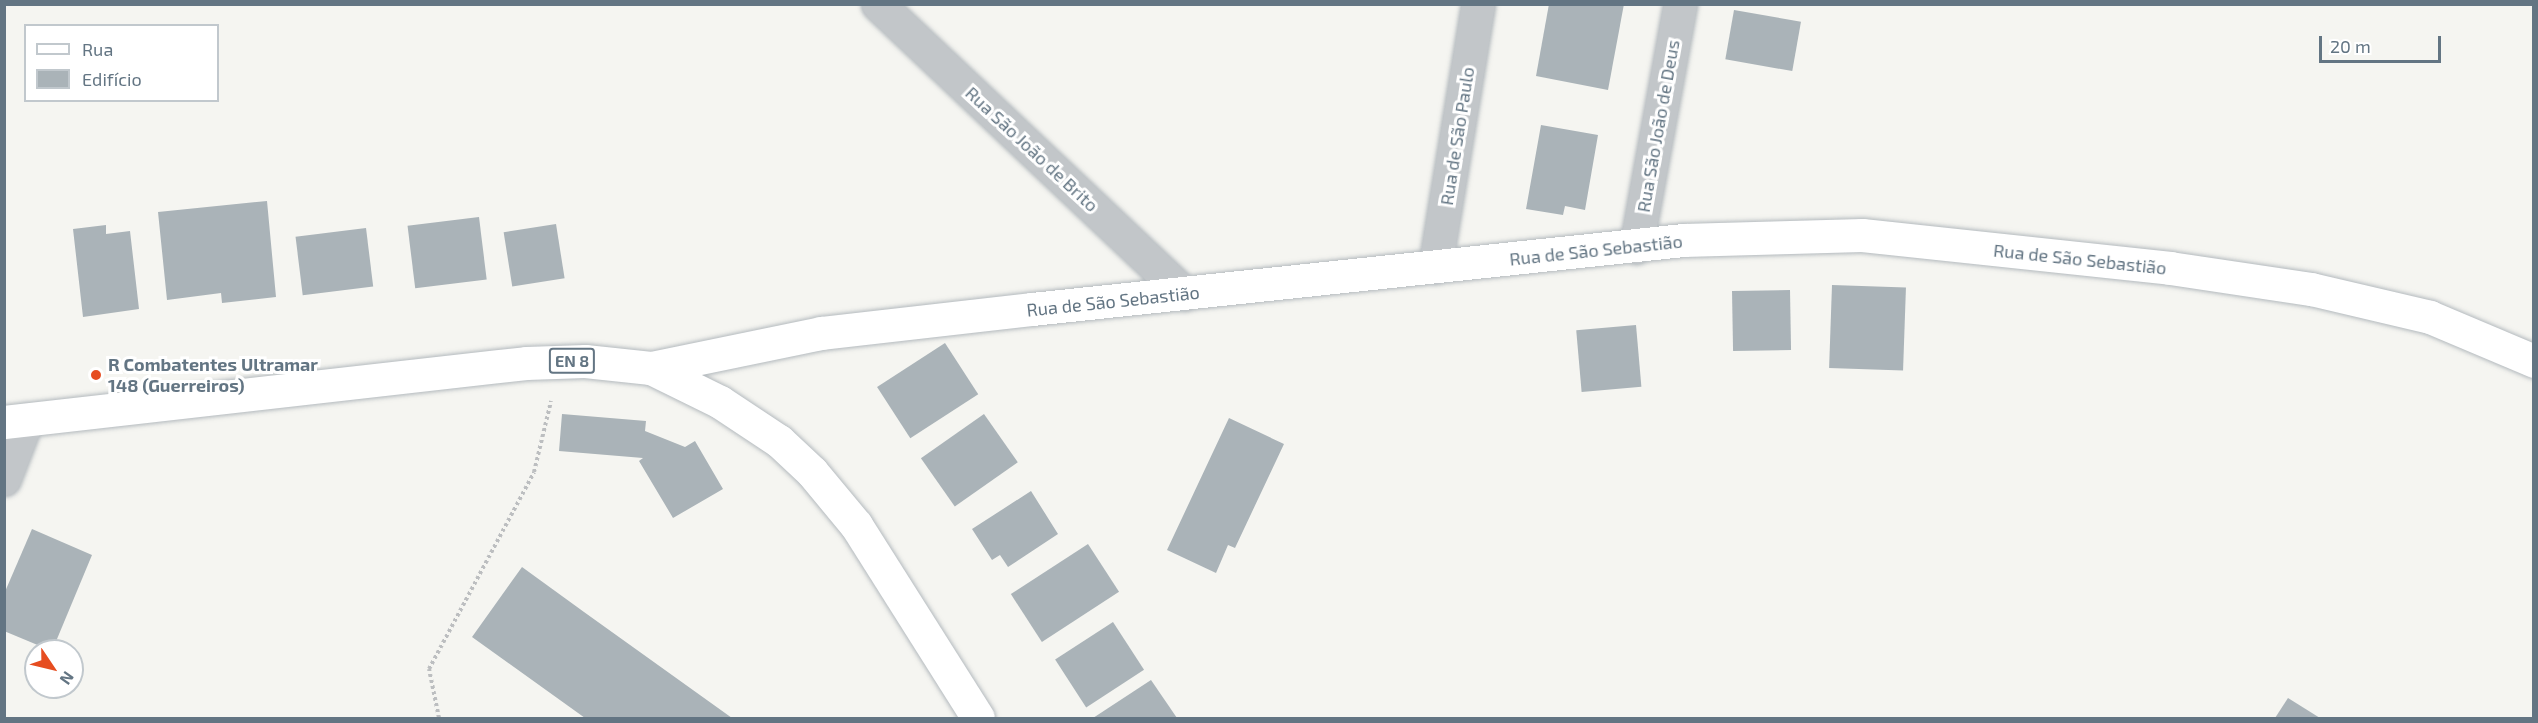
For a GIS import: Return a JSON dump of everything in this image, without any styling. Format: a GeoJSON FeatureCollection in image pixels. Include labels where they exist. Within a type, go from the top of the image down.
{"type":"FeatureCollection","features":[{"type":"Feature","properties":{"kind":"street","name":"Rua São João de Brito"},"geometry":{"type":"LineString","coordinates":[[878,4],[1185,294]]}},
{"type":"Feature","properties":{"kind":"street","name":"Rua de São Paulo"},"geometry":{"type":"LineString","coordinates":[[1435,267],[1478,4]]}},
{"type":"Feature","properties":{"kind":"street","name":"Rua São João de Deus"},"geometry":{"type":"LineString","coordinates":[[1636,247],[1680,4]]}},
{"type":"Feature","properties":{"kind":"street","name":"Rua de São Sebastião"},"geometry":{"type":"LineString","coordinates":[[651,368],[821,333],[1636,247],[1683,240],[1862,235],[2170,268],[2311,289],[2430,317],[2534,361]]}},
{"type":"Feature","properties":{"kind":"street","name":"EN 8"},"geometry":{"type":"LineString","coordinates":[[16,421],[560,362],[651,368],[720,402],[779,441],[812,472],[856,525],[978,718]]}},
{"type":"Feature","properties":{"kind":"street"},"geometry":{"type":"LineString","coordinates":[[4,479],[16,421]]}},
{"type":"Feature","properties":{"kind":"path"},"geometry":{"type":"LineString","coordinates":[[439,718],[429,669],[534,472],[560,362]]}},
{"type":"Feature","properties":{"kind":"building"},"geometry":{"type":"Polygon","coordinates":[[[1549,4],[1624,4],[1608,90],[1536,76],[1549,4]]]}},
{"type":"Feature","properties":{"kind":"building"},"geometry":{"type":"Polygon","coordinates":[[[1734,10],[1801,22],[1792,71],[1725,59],[1734,10]]]}},
{"type":"Feature","properties":{"kind":"building"},"geometry":{"type":"Polygon","coordinates":[[[1541,125],[1598,135],[1585,210],[1565,206],[1563,215],[1526,209],[1541,125]]]}},
{"type":"Feature","properties":{"kind":"building"},"geometry":{"type":"Polygon","coordinates":[[[267,201],[276,297],[222,303],[221,293],[167,300],[158,212],[267,201]]]}},
{"type":"Feature","properties":{"kind":"building"},"geometry":{"type":"Polygon","coordinates":[[[479,217],[487,280],[415,288],[408,226],[479,217]]]}},
{"type":"Feature","properties":{"kind":"building"},"geometry":{"type":"Polygon","coordinates":[[[556,224],[565,278],[512,287],[504,232],[556,224]]]}},
{"type":"Feature","properties":{"kind":"building"},"geometry":{"type":"Polygon","coordinates":[[[106,225],[106,234],[130,231],[139,309],[83,317],[73,229],[106,225]]]}},
{"type":"Feature","properties":{"kind":"building"},"geometry":{"type":"Polygon","coordinates":[[[366,228],[373,287],[303,295],[296,237],[366,228]]]}},
{"type":"Feature","properties":{"kind":"building"},"geometry":{"type":"Polygon","coordinates":[[[1832,285],[1906,288],[1903,371],[1829,368],[1832,285]]]}},
{"type":"Feature","properties":{"kind":"building"},"geometry":{"type":"Polygon","coordinates":[[[1790,290],[1791,350],[1733,351],[1732,291],[1790,290]]]}},
{"type":"Feature","properties":{"kind":"building"},"geometry":{"type":"Polygon","coordinates":[[[1636,325],[1641,387],[1582,392],[1576,330],[1636,325]]]}},
{"type":"Feature","properties":{"kind":"building"},"geometry":{"type":"Polygon","coordinates":[[[945,343],[978,394],[910,438],[877,387],[945,343]]]}},
{"type":"Feature","properties":{"kind":"building"},"geometry":{"type":"Polygon","coordinates":[[[562,414],[646,421],[645,431],[685,447],[695,441],[723,489],[673,518],[639,461],[643,458],[559,451],[562,414]]]}},
{"type":"Feature","properties":{"kind":"building"},"geometry":{"type":"Polygon","coordinates":[[[984,414],[1018,462],[955,506],[921,458],[984,414]]]}},
{"type":"Feature","properties":{"kind":"building"},"geometry":{"type":"Polygon","coordinates":[[[1229,418],[1284,444],[1235,548],[1228,545],[1216,573],[1167,550],[1229,418]]]}},
{"type":"Feature","properties":{"kind":"building"},"geometry":{"type":"Polygon","coordinates":[[[1031,491],[1058,534],[1008,567],[1000,555],[992,560],[972,529],[1031,491]]]}},
{"type":"Feature","properties":{"kind":"building"},"geometry":{"type":"Polygon","coordinates":[[[32,529],[92,555],[57,639],[24,639],[4,631],[4,594],[32,529]]]}},
{"type":"Feature","properties":{"kind":"building"},"geometry":{"type":"Polygon","coordinates":[[[1088,544],[1119,592],[1042,642],[1011,594],[1088,544]]]}},
{"type":"Feature","properties":{"kind":"building"},"geometry":{"type":"Polygon","coordinates":[[[522,567],[732,718],[585,718],[472,637],[522,567]]]}},
{"type":"Feature","properties":{"kind":"building"},"geometry":{"type":"Polygon","coordinates":[[[1113,622],[1144,670],[1086,707],[1055,660],[1113,622]]]}},
{"type":"Feature","properties":{"kind":"building"},"geometry":{"type":"Polygon","coordinates":[[[1151,680],[1177,718],[1093,718],[1151,680]]]}},
{"type":"Feature","properties":{"kind":"building"},"geometry":{"type":"Polygon","coordinates":[[[2288,698],[2320,718],[2275,718],[2288,698]]]}},
{"type":"Feature","properties":{"kind":"place","name":"R Combatentes Ultramar 148 (Guerreiros)"},"geometry":{"type":"Point","coordinates":[96,375]}}]}
